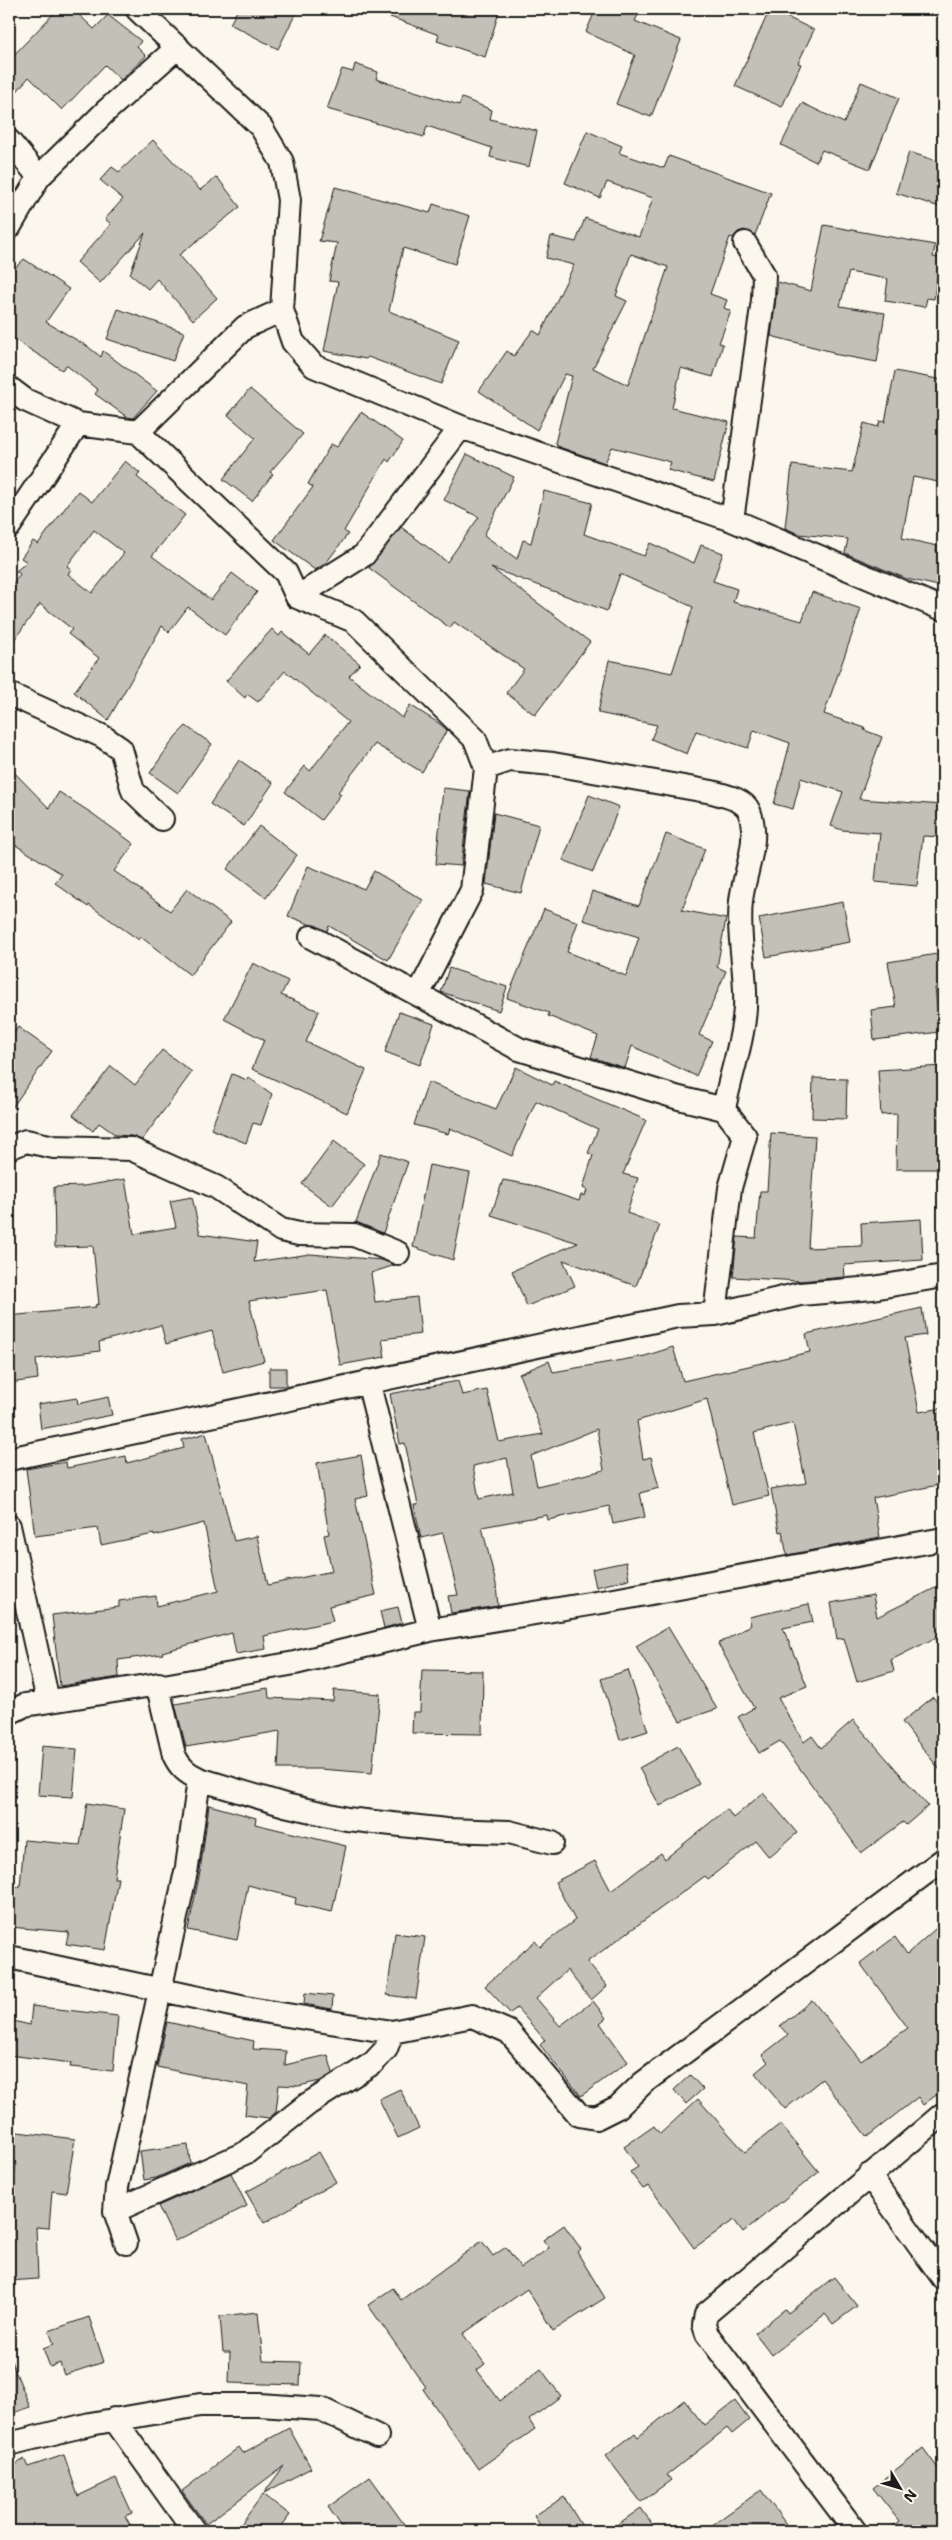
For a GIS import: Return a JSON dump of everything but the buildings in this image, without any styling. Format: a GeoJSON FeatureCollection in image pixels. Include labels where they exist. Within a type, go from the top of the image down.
{"type":"FeatureCollection","features":[{"type":"Feature","properties":{"kind":"street"},"geometry":{"type":"LineString","coordinates":[[137,9],[178,46],[260,127],[282,162],[289,200],[282,310],[293,342],[314,366],[461,427],[732,520],[943,609]]}},
{"type":"Feature","properties":{"kind":"street"},"geometry":{"type":"LineString","coordinates":[[9,228],[39,177],[106,111],[178,46]]}},
{"type":"Feature","properties":{"kind":"street"},"geometry":{"type":"LineString","coordinates":[[9,141],[39,177]]}},
{"type":"Feature","properties":{"kind":"street"},"geometry":{"type":"LineString","coordinates":[[732,520],[763,300],[764,275],[745,244]]}},
{"type":"Feature","properties":{"kind":"street"},"geometry":{"type":"LineString","coordinates":[[138,432],[245,327],[282,310]]}},
{"type":"Feature","properties":{"kind":"street"},"geometry":{"type":"LineString","coordinates":[[9,388],[25,400],[78,424],[138,432],[286,573],[297,597],[354,621],[474,739],[486,768],[472,890],[419,993]]}},
{"type":"Feature","properties":{"kind":"street"},"geometry":{"type":"LineString","coordinates":[[9,527],[78,424]]}},
{"type":"Feature","properties":{"kind":"street"},"geometry":{"type":"LineString","coordinates":[[297,597],[364,555],[461,427]]}},
{"type":"Feature","properties":{"kind":"street"},"geometry":{"type":"LineString","coordinates":[[9,694],[102,736],[121,749],[133,790],[162,819]]}},
{"type":"Feature","properties":{"kind":"street"},"geometry":{"type":"LineString","coordinates":[[486,768],[510,760],[553,764],[712,792],[737,800],[748,808],[752,822],[752,845],[741,900],[740,920],[745,1006],[743,1033],[724,1109]]}},
{"type":"Feature","properties":{"kind":"street"},"geometry":{"type":"LineString","coordinates":[[311,937],[419,993],[520,1049],[679,1098],[724,1109],[745,1136],[730,1188],[715,1314]]}},
{"type":"Feature","properties":{"kind":"street"},"geometry":{"type":"LineString","coordinates":[[9,1148],[26,1141],[54,1147],[131,1149],[216,1187],[281,1230],[299,1234],[354,1235],[398,1253]]}},
{"type":"Feature","properties":{"kind":"street"},"geometry":{"type":"LineString","coordinates":[[9,1459],[678,1316],[715,1314],[800,1294],[873,1288],[943,1276]]}},
{"type":"Feature","properties":{"kind":"street"},"geometry":{"type":"LineString","coordinates":[[368,1381],[430,1630]]}},
{"type":"Feature","properties":{"kind":"street"},"geometry":{"type":"LineString","coordinates":[[9,1526],[48,1702]]}},
{"type":"Feature","properties":{"kind":"street"},"geometry":{"type":"LineString","coordinates":[[158,1687],[295,1663],[430,1630],[614,1600],[943,1539]]}},
{"type":"Feature","properties":{"kind":"street"},"geometry":{"type":"LineString","coordinates":[[9,1713],[25,1705],[159,1684],[158,1687],[174,1755],[178,1764],[186,1772],[199,1779],[286,1805],[347,1819],[446,1830],[508,1832],[552,1843]]}},
{"type":"Feature","properties":{"kind":"street"},"geometry":{"type":"LineString","coordinates":[[126,2242],[116,2211],[117,2187],[186,1867],[199,1779]]}},
{"type":"Feature","properties":{"kind":"street"},"geometry":{"type":"LineString","coordinates":[[9,1957],[250,2009],[392,2032],[472,2016],[510,2032],[579,2114],[596,2118],[618,2107],[643,2083],[943,1860]]}},
{"type":"Feature","properties":{"kind":"street"},"geometry":{"type":"LineString","coordinates":[[116,2211],[247,2152],[308,2104],[373,2063],[386,2048],[392,2032]]}},
{"type":"Feature","properties":{"kind":"street"},"geometry":{"type":"LineString","coordinates":[[855,2531],[707,2334],[704,2325],[706,2314],[868,2175],[943,2114]]}},
{"type":"Feature","properties":{"kind":"street"},"geometry":{"type":"LineString","coordinates":[[868,2175],[943,2278]]}},
{"type":"Feature","properties":{"kind":"street"},"geometry":{"type":"LineString","coordinates":[[9,2444],[114,2419],[200,2405],[320,2409],[377,2436]]}},
{"type":"Feature","properties":{"kind":"street"},"geometry":{"type":"LineString","coordinates":[[114,2419],[194,2531]]}}]}
